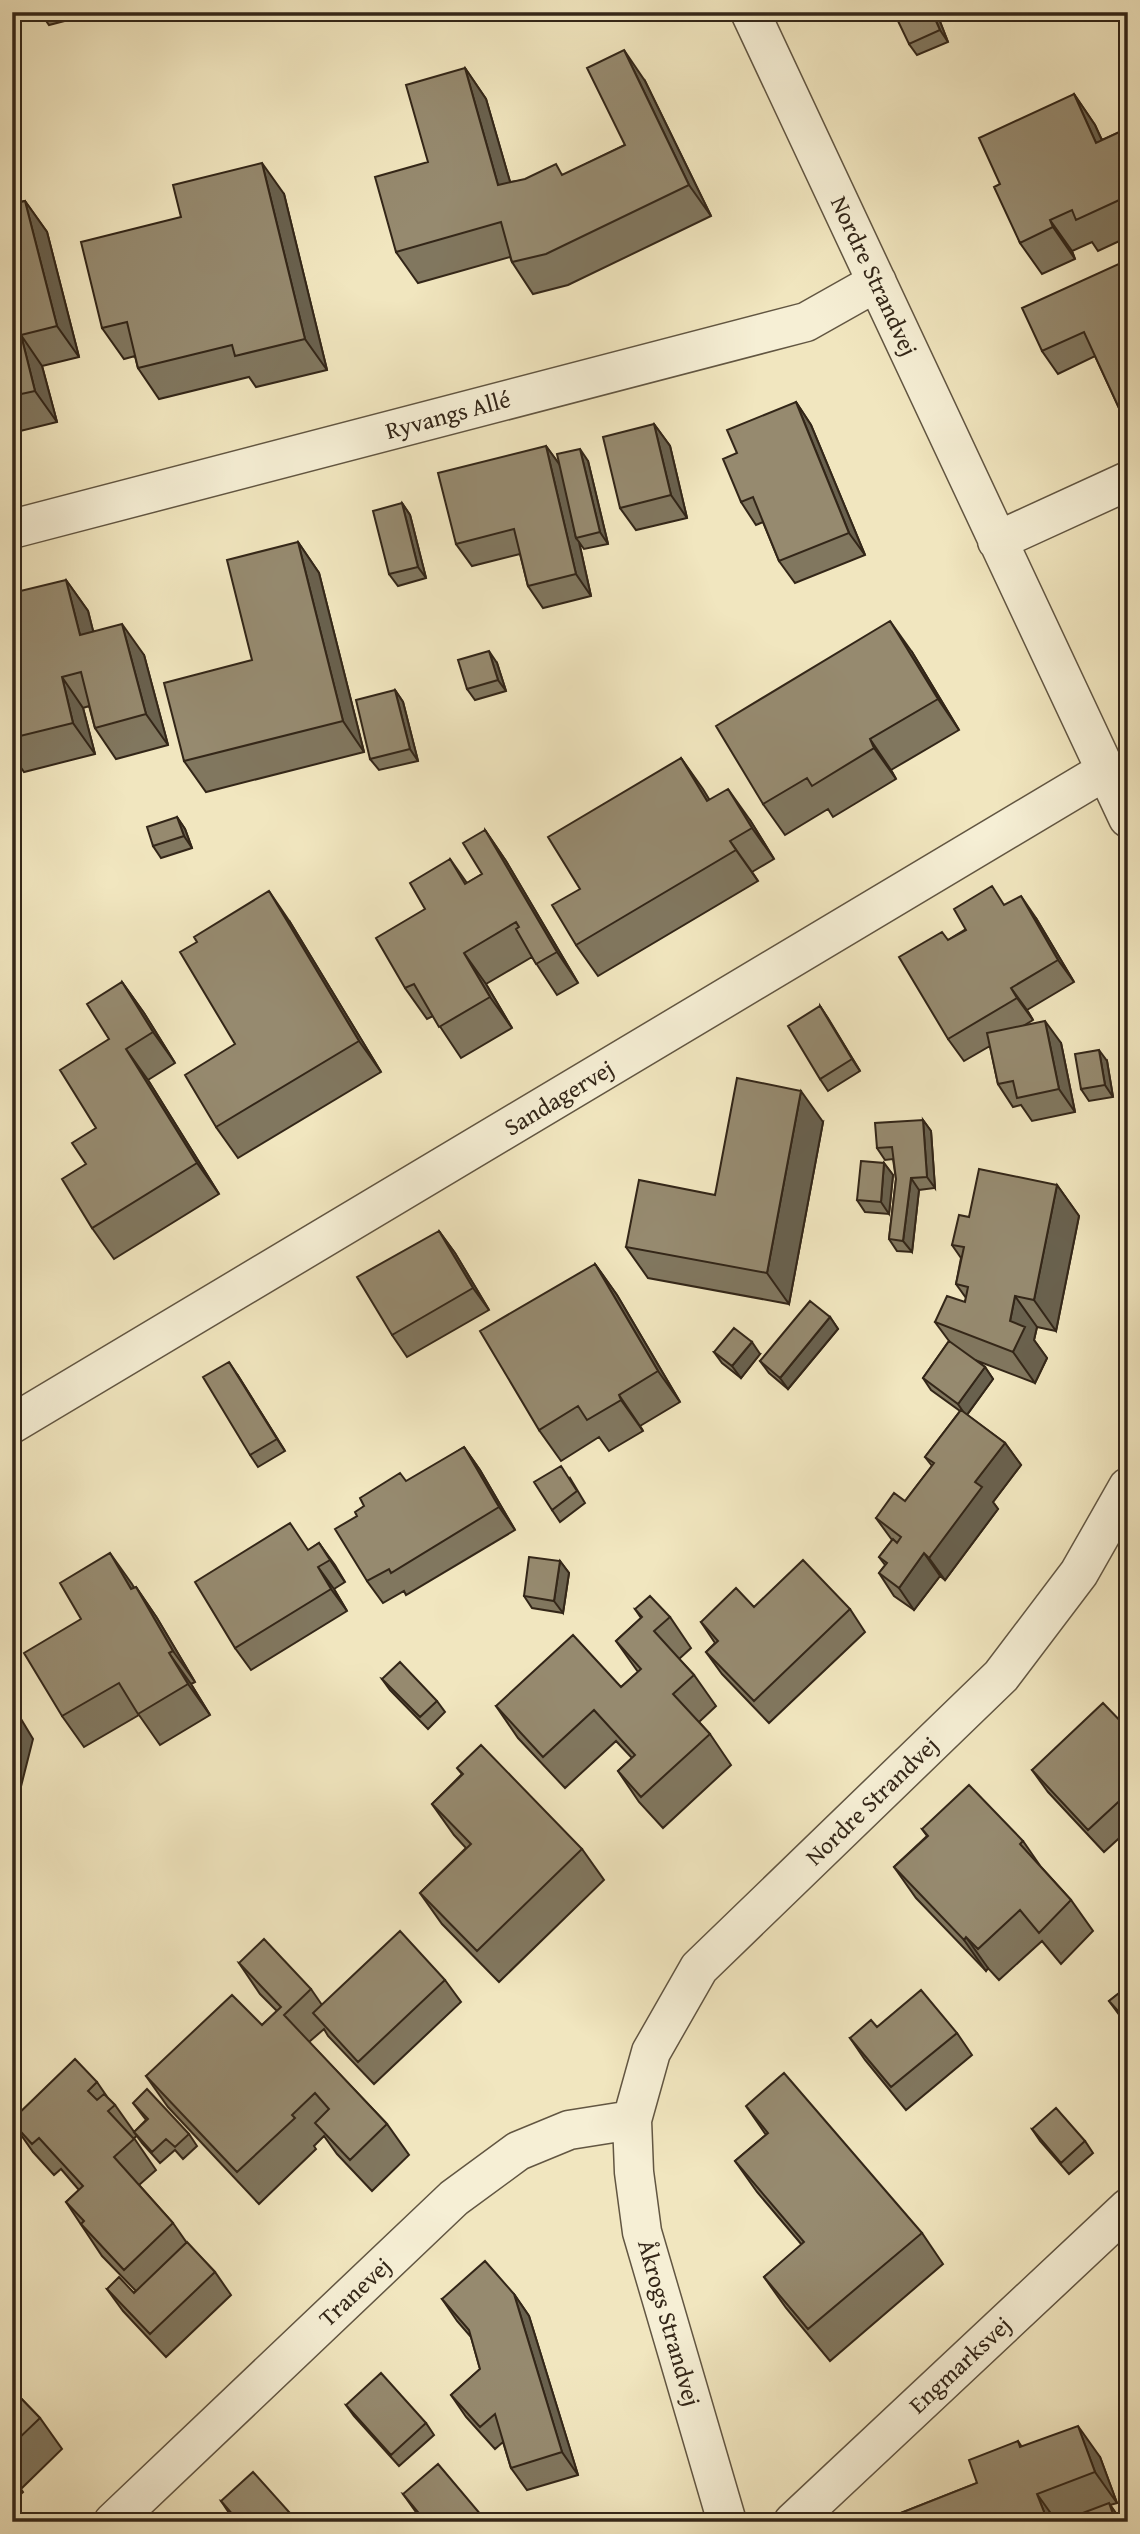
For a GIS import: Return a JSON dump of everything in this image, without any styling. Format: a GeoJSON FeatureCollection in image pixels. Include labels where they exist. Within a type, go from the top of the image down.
{"type":"FeatureCollection","features":[{"type":"Feature","properties":{"kind":"street","name":"Nordre Strandvej"},"geometry":{"type":"LineString","coordinates":[[750,12],[1128,818]]}},
{"type":"Feature","properties":{"kind":"street","name":"Ryvangs Allé"},"geometry":{"type":"LineString","coordinates":[[12,529],[806,322],[877,282]]}},
{"type":"Feature","properties":{"kind":"street"},"geometry":{"type":"LineString","coordinates":[[998,541],[1128,481]]}},
{"type":"Feature","properties":{"kind":"street","name":"Sandagervej"},"geometry":{"type":"LineString","coordinates":[[12,1424],[1105,771]]}},
{"type":"Feature","properties":{"kind":"street","name":"Nordre Strandvej"},"geometry":{"type":"LineString","coordinates":[[632,2120],[651,2052],[699,1968],[1001,1676],[1079,1573],[1128,1487]]}},
{"type":"Feature","properties":{"kind":"street","name":"Tranevej"},"geometry":{"type":"LineString","coordinates":[[113,2522],[454,2198],[518,2151],[569,2130],[632,2120]]}},
{"type":"Feature","properties":{"kind":"street","name":"Åkrogs Strandvej"},"geometry":{"type":"LineString","coordinates":[[632,2120],[634,2172],[642,2232],[727,2522]]}},
{"type":"Feature","properties":{"kind":"street","name":"Engmarksvej"},"geometry":{"type":"LineString","coordinates":[[793,2522],[1128,2208]]}},
{"type":"Feature","properties":{"kind":"building"},"geometry":{"type":"Polygon","coordinates":[[[919,12],[932,12],[940,30],[909,44],[898,21],[919,12]]]}},
{"type":"Feature","properties":{"kind":"building"},"geometry":{"type":"Polygon","coordinates":[[[624,50],[689,185],[546,254],[512,262],[501,222],[396,252],[375,177],[428,162],[406,85],[465,68],[498,185],[525,179],[556,164],[562,175],[625,145],[587,68],[624,50]]]}},
{"type":"Feature","properties":{"kind":"building"},"geometry":{"type":"Polygon","coordinates":[[[1074,94],[1096,143],[1128,128],[1128,196],[1076,220],[1072,210],[1050,220],[1053,227],[1020,243],[994,187],[1000,184],[979,138],[1074,94]]]}},
{"type":"Feature","properties":{"kind":"building"},"geometry":{"type":"Polygon","coordinates":[[[262,163],[305,339],[235,356],[232,345],[138,368],[127,322],[102,328],[81,242],[181,217],[173,185],[262,163]]]}},
{"type":"Feature","properties":{"kind":"building"},"geometry":{"type":"Polygon","coordinates":[[[25,201],[57,326],[21,335],[35,391],[12,396],[12,204],[25,201]]]}},
{"type":"Feature","properties":{"kind":"building"},"geometry":{"type":"Polygon","coordinates":[[[1123,262],[1128,273],[1128,417],[1124,419],[1084,332],[1042,351],[1022,308],[1123,262]]]}},
{"type":"Feature","properties":{"kind":"building"},"geometry":{"type":"Polygon","coordinates":[[[796,402],[849,533],[779,561],[753,497],[741,502],[723,459],[737,453],[727,430],[796,402]]]}},
{"type":"Feature","properties":{"kind":"building"},"geometry":{"type":"Polygon","coordinates":[[[654,424],[671,495],[620,508],[603,437],[654,424]]]}},
{"type":"Feature","properties":{"kind":"building"},"geometry":{"type":"Polygon","coordinates":[[[546,446],[576,574],[528,586],[514,529],[456,544],[438,473],[546,446]]]}},
{"type":"Feature","properties":{"kind":"building"},"geometry":{"type":"Polygon","coordinates":[[[580,449],[600,532],[576,538],[557,454],[580,449]]]}},
{"type":"Feature","properties":{"kind":"building"},"geometry":{"type":"Polygon","coordinates":[[[402,503],[418,567],[389,574],[373,511],[402,503]]]}},
{"type":"Feature","properties":{"kind":"building"},"geometry":{"type":"Polygon","coordinates":[[[298,542],[343,721],[184,761],[164,683],[252,660],[227,560],[298,542]]]}},
{"type":"Feature","properties":{"kind":"building"},"geometry":{"type":"Polygon","coordinates":[[[66,580],[80,635],[122,624],[146,714],[95,728],[81,672],[62,677],[73,723],[12,738],[12,593],[66,580]]]}},
{"type":"Feature","properties":{"kind":"building"},"geometry":{"type":"Polygon","coordinates":[[[890,621],[938,699],[870,739],[874,748],[812,786],[807,778],[763,804],[716,726],[890,621]]]}},
{"type":"Feature","properties":{"kind":"building"},"geometry":{"type":"Polygon","coordinates":[[[489,651],[498,680],[467,689],[458,660],[489,651]]]}},
{"type":"Feature","properties":{"kind":"building"},"geometry":{"type":"Polygon","coordinates":[[[395,690],[410,749],[370,759],[356,700],[395,690]]]}},
{"type":"Feature","properties":{"kind":"building"},"geometry":{"type":"Polygon","coordinates":[[[681,758],[707,801],[728,789],[752,828],[730,841],[736,850],[576,945],[552,905],[580,889],[548,837],[681,758]]]}},
{"type":"Feature","properties":{"kind":"building"},"geometry":{"type":"Polygon","coordinates":[[[177,817],[184,836],[153,846],[147,827],[177,817]]]}},
{"type":"Feature","properties":{"kind":"building"},"geometry":{"type":"Polygon","coordinates":[[[485,830],[557,952],[536,964],[516,929],[519,927],[516,922],[464,953],[490,997],[439,1027],[414,984],[405,988],[376,938],[425,909],[410,883],[450,859],[465,884],[482,874],[463,843],[485,830]]]}},
{"type":"Feature","properties":{"kind":"building"},"geometry":{"type":"Polygon","coordinates":[[[992,886],[1004,905],[1021,896],[1058,960],[1011,988],[1017,998],[948,1039],[899,957],[942,932],[948,940],[966,930],[954,909],[992,886]]]}},
{"type":"Feature","properties":{"kind":"building"},"geometry":{"type":"Polygon","coordinates":[[[269,891],[359,1041],[216,1127],[185,1075],[235,1044],[180,952],[197,942],[194,937],[269,891]]]}},
{"type":"Feature","properties":{"kind":"building"},"geometry":{"type":"Polygon","coordinates":[[[122,982],[153,1032],[126,1049],[197,1163],[92,1228],[62,1179],[86,1164],[72,1143],[96,1128],[60,1070],[109,1039],[87,1004],[122,982]]]}},
{"type":"Feature","properties":{"kind":"building"},"geometry":{"type":"Polygon","coordinates":[[[820,1006],[852,1059],[820,1079],[788,1026],[820,1006]]]}},
{"type":"Feature","properties":{"kind":"building"},"geometry":{"type":"Polygon","coordinates":[[[1045,1021],[1059,1089],[1017,1098],[1013,1081],[998,1084],[987,1033],[1045,1021]]]}},
{"type":"Feature","properties":{"kind":"building"},"geometry":{"type":"Polygon","coordinates":[[[1099,1050],[1105,1085],[1081,1089],[1075,1054],[1099,1050]]]}},
{"type":"Feature","properties":{"kind":"building"},"geometry":{"type":"Polygon","coordinates":[[[737,1078],[801,1091],[767,1273],[626,1247],[639,1180],[715,1195],[737,1078]]]}},
{"type":"Feature","properties":{"kind":"building"},"geometry":{"type":"Polygon","coordinates":[[[923,1120],[927,1177],[911,1178],[903,1241],[889,1239],[896,1179],[892,1147],[877,1148],[875,1123],[923,1120]]]}},
{"type":"Feature","properties":{"kind":"building"},"geometry":{"type":"Polygon","coordinates":[[[861,1161],[884,1163],[881,1202],[857,1200],[861,1161]]]}},
{"type":"Feature","properties":{"kind":"building"},"geometry":{"type":"Polygon","coordinates":[[[979,1169],[1057,1185],[1034,1300],[1015,1296],[1010,1321],[1025,1327],[1013,1352],[935,1322],[947,1296],[965,1302],[968,1287],[956,1284],[964,1247],[952,1245],[959,1215],[969,1217],[979,1169]]]}},
{"type":"Feature","properties":{"kind":"building"},"geometry":{"type":"Polygon","coordinates":[[[439,1231],[473,1288],[392,1335],[357,1277],[439,1231]]]}},
{"type":"Feature","properties":{"kind":"building"},"geometry":{"type":"Polygon","coordinates":[[[595,1264],[658,1371],[619,1395],[621,1400],[587,1420],[578,1406],[539,1430],[480,1331],[595,1264]]]}},
{"type":"Feature","properties":{"kind":"building"},"geometry":{"type":"Polygon","coordinates":[[[810,1301],[830,1317],[780,1378],[760,1361],[810,1301]]]}},
{"type":"Feature","properties":{"kind":"building"},"geometry":{"type":"Polygon","coordinates":[[[734,1328],[752,1342],[732,1366],[714,1352],[734,1328]]]}},
{"type":"Feature","properties":{"kind":"building"},"geometry":{"type":"Polygon","coordinates":[[[949,1341],[985,1367],[958,1404],[923,1378],[949,1341]]]}},
{"type":"Feature","properties":{"kind":"building"},"geometry":{"type":"Polygon","coordinates":[[[229,1362],[277,1439],[250,1455],[203,1377],[229,1362]]]}},
{"type":"Feature","properties":{"kind":"building"},"geometry":{"type":"Polygon","coordinates":[[[961,1410],[1005,1443],[975,1482],[982,1487],[929,1558],[924,1553],[899,1588],[879,1573],[887,1563],[879,1557],[893,1539],[897,1543],[901,1537],[876,1518],[894,1493],[905,1501],[934,1463],[925,1457],[961,1410]]]}},
{"type":"Feature","properties":{"kind":"building"},"geometry":{"type":"Polygon","coordinates":[[[464,1447],[499,1507],[391,1573],[389,1569],[367,1581],[335,1529],[357,1516],[355,1512],[364,1506],[360,1498],[400,1473],[406,1481],[464,1447]]]}},
{"type":"Feature","properties":{"kind":"building"},"geometry":{"type":"Polygon","coordinates":[[[561,1466],[577,1491],[552,1510],[534,1482],[561,1466]]]}},
{"type":"Feature","properties":{"kind":"building"},"geometry":{"type":"Polygon","coordinates":[[[290,1523],[308,1550],[319,1543],[330,1560],[318,1567],[331,1589],[235,1648],[195,1582],[290,1523]]]}},
{"type":"Feature","properties":{"kind":"building"},"geometry":{"type":"Polygon","coordinates":[[[110,1553],[131,1589],[136,1587],[173,1651],[169,1653],[188,1684],[138,1714],[119,1683],[62,1716],[24,1653],[81,1619],[60,1583],[110,1553]]]}},
{"type":"Feature","properties":{"kind":"building"},"geometry":{"type":"Polygon","coordinates":[[[529,1557],[560,1561],[554,1601],[524,1596],[529,1557]]]}},
{"type":"Feature","properties":{"kind":"building"},"geometry":{"type":"Polygon","coordinates":[[[803,1560],[850,1609],[754,1701],[706,1652],[718,1641],[701,1622],[736,1588],[754,1607],[803,1560]]]}},
{"type":"Feature","properties":{"kind":"building"},"geometry":{"type":"Polygon","coordinates":[[[650,1596],[670,1617],[654,1631],[694,1675],[673,1694],[710,1734],[641,1797],[618,1771],[635,1755],[594,1710],[543,1757],[496,1706],[573,1635],[621,1687],[641,1669],[616,1641],[642,1617],[635,1609],[650,1596]]]}},
{"type":"Feature","properties":{"kind":"building"},"geometry":{"type":"Polygon","coordinates":[[[400,1662],[437,1701],[420,1717],[382,1679],[400,1662]]]}},
{"type":"Feature","properties":{"kind":"building"},"geometry":{"type":"Polygon","coordinates":[[[1103,1703],[1128,1729],[1128,1793],[1088,1830],[1032,1770],[1103,1703]]]}},
{"type":"Feature","properties":{"kind":"building"},"geometry":{"type":"Polygon","coordinates":[[[481,1745],[582,1849],[477,1951],[420,1893],[471,1844],[432,1804],[463,1774],[457,1768],[481,1745]]]}},
{"type":"Feature","properties":{"kind":"building"},"geometry":{"type":"Polygon","coordinates":[[[969,1785],[1023,1841],[1020,1844],[1071,1900],[1039,1933],[1020,1910],[978,1949],[966,1937],[964,1940],[894,1867],[928,1836],[922,1829],[969,1785]]]}},
{"type":"Feature","properties":{"kind":"building"},"geometry":{"type":"Polygon","coordinates":[[[400,1931],[445,1980],[358,2062],[313,2013],[400,1931]]]}},
{"type":"Feature","properties":{"kind":"building"},"geometry":{"type":"Polygon","coordinates":[[[264,1939],[311,1989],[284,2015],[387,2124],[350,2160],[315,2123],[329,2109],[315,2093],[292,2115],[295,2118],[237,2172],[146,2076],[232,1995],[262,2025],[281,2007],[239,1963],[264,1939]]]}},
{"type":"Feature","properties":{"kind":"building"},"geometry":{"type":"Polygon","coordinates":[[[1128,1986],[1128,2022],[1109,2001],[1128,1986]]]}},
{"type":"Feature","properties":{"kind":"building"},"geometry":{"type":"Polygon","coordinates":[[[921,1990],[957,2033],[891,2087],[850,2038],[871,2020],[877,2027],[921,1990]]]}},
{"type":"Feature","properties":{"kind":"building"},"geometry":{"type":"Polygon","coordinates":[[[75,2059],[97,2082],[88,2091],[97,2100],[104,2094],[115,2105],[108,2111],[134,2139],[114,2157],[173,2223],[124,2270],[81,2224],[84,2221],[66,2202],[83,2186],[39,2138],[32,2144],[12,2122],[75,2059]]]}},
{"type":"Feature","properties":{"kind":"building"},"geometry":{"type":"Polygon","coordinates":[[[784,2073],[922,2233],[808,2329],[764,2277],[804,2242],[735,2161],[768,2133],[746,2106],[784,2073]]]}},
{"type":"Feature","properties":{"kind":"building"},"geometry":{"type":"Polygon","coordinates":[[[147,2089],[189,2134],[175,2147],[166,2139],[152,2152],[134,2132],[148,2119],[133,2103],[147,2089]]]}},
{"type":"Feature","properties":{"kind":"building"},"geometry":{"type":"Polygon","coordinates":[[[1056,2108],[1085,2141],[1061,2163],[1032,2129],[1056,2108]]]}},
{"type":"Feature","properties":{"kind":"building"},"geometry":{"type":"Polygon","coordinates":[[[187,2242],[215,2272],[150,2334],[107,2289],[119,2277],[134,2293],[187,2242]]]}},
{"type":"Feature","properties":{"kind":"building"},"geometry":{"type":"Polygon","coordinates":[[[485,2261],[514,2294],[562,2452],[511,2468],[495,2414],[480,2427],[451,2395],[480,2369],[469,2330],[442,2299],[485,2261]]]}},
{"type":"Feature","properties":{"kind":"building"},"geometry":{"type":"Polygon","coordinates":[[[381,2373],[426,2423],[391,2455],[346,2405],[381,2373]]]}},
{"type":"Feature","properties":{"kind":"building"},"geometry":{"type":"Polygon","coordinates":[[[12,2389],[40,2418],[12,2445],[12,2389]]]}},
{"type":"Feature","properties":{"kind":"building"},"geometry":{"type":"Polygon","coordinates":[[[1078,2426],[1095,2472],[1037,2494],[1048,2522],[878,2522],[977,2483],[969,2460],[1018,2441],[1020,2447],[1078,2426]]]}},
{"type":"Feature","properties":{"kind":"building"},"geometry":{"type":"Polygon","coordinates":[[[438,2464],[487,2522],[426,2522],[403,2494],[438,2464]]]}},
{"type":"Feature","properties":{"kind":"building"},"geometry":{"type":"Polygon","coordinates":[[[253,2472],[298,2522],[239,2522],[221,2501],[253,2472]]]}},
{"type":"Feature","properties":{"kind":"building"},"geometry":{"type":"Polygon","coordinates":[[[1109,2503],[1116,2522],[1059,2522],[1109,2503]]]}}]}
